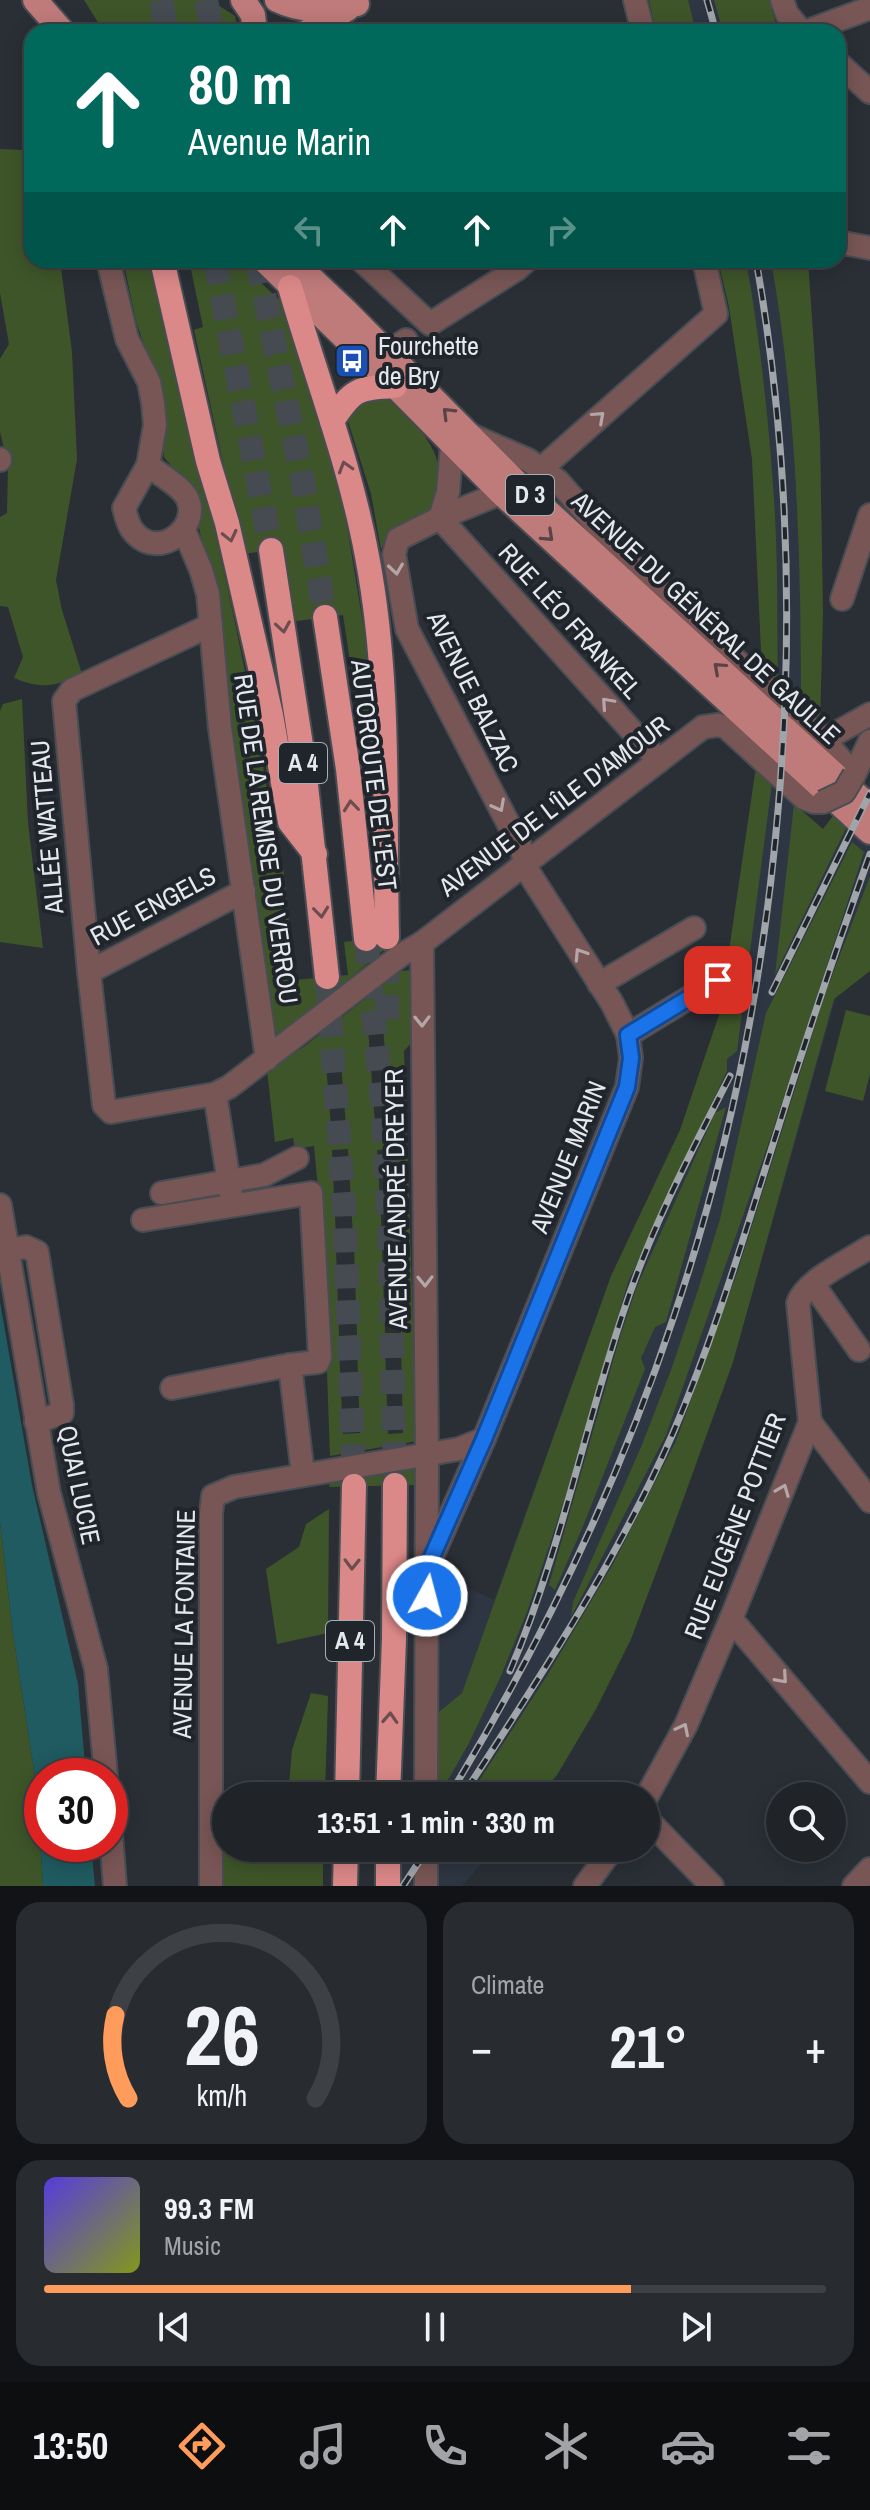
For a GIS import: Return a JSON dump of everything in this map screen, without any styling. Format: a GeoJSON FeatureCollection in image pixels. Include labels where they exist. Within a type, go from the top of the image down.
{"type":"FeatureCollection","features":[{"type":"Feature","properties":{"kind":"highway"},"geometry":{"type":"LineString","coordinates":[[164,268],[271,715],[290,822],[315,854]]}},
{"type":"Feature","properties":{"kind":"highway"},"geometry":{"type":"LineString","coordinates":[[290,287],[332,421]]}},
{"type":"Feature","properties":{"kind":"highway"},"geometry":{"type":"LineString","coordinates":[[332,421],[345,400],[356,391],[395,386]]}},
{"type":"Feature","properties":{"kind":"highway","name":"AUTOROUTE DE L’EST"},"geometry":{"type":"LineString","coordinates":[[325,617],[376,938],[385,737],[378,626],[354,495],[332,421]]}},
{"type":"Feature","properties":{"kind":"highway","name":"A 4"},"geometry":{"type":"LineString","coordinates":[[271,550],[303,758],[327,977]]}},
{"type":"Feature","properties":{"kind":"highway","name":"A 4"},"geometry":{"type":"LineString","coordinates":[[389,1782],[395,1485]]}},
{"type":"Feature","properties":{"kind":"highway","name":"A 4"},"geometry":{"type":"LineString","coordinates":[[347,1782],[354,1486]]}},
{"type":"Feature","properties":{"kind":"highway"},"geometry":{"type":"LineString","coordinates":[[345,1886],[346,1862]]}},
{"type":"Feature","properties":{"kind":"highway"},"geometry":{"type":"LineString","coordinates":[[388,1862],[388,1886]]}},
{"type":"Feature","properties":{"kind":"main road"},"geometry":{"type":"LineString","coordinates":[[35,0],[57,24]]}},
{"type":"Feature","properties":{"kind":"main road"},"geometry":{"type":"LineString","coordinates":[[60,0],[63,24]]}},
{"type":"Feature","properties":{"kind":"main road"},"geometry":{"type":"LineString","coordinates":[[243,0],[249,5],[254,24]]}},
{"type":"Feature","properties":{"kind":"main road"},"geometry":{"type":"LineString","coordinates":[[277,0],[309,10],[360,2]]}},
{"type":"Feature","properties":{"kind":"main road"},"geometry":{"type":"LineString","coordinates":[[321,24],[360,2]]}},
{"type":"Feature","properties":{"kind":"main road","name":"D 3"},"geometry":{"type":"LineString","coordinates":[[272,268],[290,287]]}},
{"type":"Feature","properties":{"kind":"main road","name":"D 3"},"geometry":{"type":"LineString","coordinates":[[289,268],[290,287]]}},
{"type":"Feature","properties":{"kind":"main road","name":"AVENUE DU GÉNÉRAL DE GAULLE"},"geometry":{"type":"LineString","coordinates":[[299,268],[397,346],[501,493],[870,832]]}},
{"type":"Feature","properties":{"kind":"main road","name":"AVENUE DU GÉNÉRAL DE GAULLE"},"geometry":{"type":"LineString","coordinates":[[290,287],[395,386],[519,485],[870,807]]}},
{"type":"Feature","properties":{"kind":"street"},"geometry":{"type":"LineString","coordinates":[[635,0],[641,24]]}},
{"type":"Feature","properties":{"kind":"street"},"geometry":{"type":"LineString","coordinates":[[782,0],[787,14],[796,24]]}},
{"type":"Feature","properties":{"kind":"street"},"geometry":{"type":"LineString","coordinates":[[826,24],[870,8]]}},
{"type":"Feature","properties":{"kind":"street"},"geometry":{"type":"LineString","coordinates":[[846,70],[870,92]]}},
{"type":"Feature","properties":{"kind":"street"},"geometry":{"type":"LineString","coordinates":[[846,244],[870,248]]}},
{"type":"Feature","properties":{"kind":"street"},"geometry":{"type":"LineString","coordinates":[[110,268],[127,339],[149,382],[155,425],[148,465],[124,508],[131,529],[142,541],[165,543],[184,530],[188,522],[188,507],[185,494],[148,465]]}},
{"type":"Feature","properties":{"kind":"street"},"geometry":{"type":"LineString","coordinates":[[370,268],[430,324],[518,268]]}},
{"type":"Feature","properties":{"kind":"street"},"geometry":{"type":"LineString","coordinates":[[541,469],[716,314],[706,268]]}},
{"type":"Feature","properties":{"kind":"street"},"geometry":{"type":"LineString","coordinates":[[440,518],[462,440]]}},
{"type":"Feature","properties":{"kind":"street","name":"AVENUE DU GÉNÉRAL DE GAULLE"},"geometry":{"type":"LineString","coordinates":[[462,440],[528,460],[558,481],[633,567],[824,740],[854,775]]}},
{"type":"Feature","properties":{"kind":"street"},"geometry":{"type":"LineString","coordinates":[[440,518],[501,493]]}},
{"type":"Feature","properties":{"kind":"street"},"geometry":{"type":"LineString","coordinates":[[842,599],[870,515]]}},
{"type":"Feature","properties":{"kind":"street","name":"RUE LÉO FRANKEL"},"geometry":{"type":"LineString","coordinates":[[440,518],[659,761]]}},
{"type":"Feature","properties":{"kind":"street","name":"AVENUE BALZAC"},"geometry":{"type":"LineString","coordinates":[[440,518],[398,539],[395,547],[407,629],[526,862]]}},
{"type":"Feature","properties":{"kind":"street","name":"RUE DE LA REMISE DU VERROU"},"geometry":{"type":"LineString","coordinates":[[184,530],[205,582],[220,728],[267,1059]]}},
{"type":"Feature","properties":{"kind":"street","name":"ALLÉE WATTEAU"},"geometry":{"type":"LineString","coordinates":[[111,1112],[104,1105],[64,701],[72,690],[211,625]]}},
{"type":"Feature","properties":{"kind":"street"},"geometry":{"type":"LineString","coordinates":[[824,740],[870,714]]}},
{"type":"Feature","properties":{"kind":"street","name":"AVENUE DE L'ÎLE D'AMOUR"},"geometry":{"type":"LineString","coordinates":[[111,1112],[215,1094],[229,1087],[703,727],[726,727],[804,798],[814,802],[823,802],[844,792],[854,775]]}},
{"type":"Feature","properties":{"kind":"street"},"geometry":{"type":"LineString","coordinates":[[854,775],[870,741]]}},
{"type":"Feature","properties":{"kind":"street","name":"AVENUE MARIN"},"geometry":{"type":"LineString","coordinates":[[427,1568],[484,1439],[627,1087],[631,1058],[628,1035],[529,873],[526,862]]}},
{"type":"Feature","properties":{"kind":"street","name":"RUE ENGELS"},"geometry":{"type":"LineString","coordinates":[[89,972],[244,891]]}},
{"type":"Feature","properties":{"kind":"street"},"geometry":{"type":"LineString","coordinates":[[599,984],[694,928]]}},
{"type":"Feature","properties":{"kind":"street","name":"AVENUE ANDRÉ DREYER"},"geometry":{"type":"LineString","coordinates":[[422,943],[427,1453],[426,1782]]}},
{"type":"Feature","properties":{"kind":"street"},"geometry":{"type":"LineString","coordinates":[[628,1035],[718,980]]}},
{"type":"Feature","properties":{"kind":"street"},"geometry":{"type":"LineString","coordinates":[[215,1094],[232,1204]]}},
{"type":"Feature","properties":{"kind":"street"},"geometry":{"type":"LineString","coordinates":[[162,1193],[264,1175],[297,1158]]}},
{"type":"Feature","properties":{"kind":"street"},"geometry":{"type":"LineString","coordinates":[[143,1220],[311,1193],[318,1362],[172,1388]]}},
{"type":"Feature","properties":{"kind":"street","name":"QUAI LUCIE"},"geometry":{"type":"LineString","coordinates":[[0,1205],[49,1493],[96,1669],[104,1758]]}},
{"type":"Feature","properties":{"kind":"street"},"geometry":{"type":"LineString","coordinates":[[859,1350],[813,1284],[870,1247]]}},
{"type":"Feature","properties":{"kind":"street","name":"RUE EUGÈNE POTTIER"},"geometry":{"type":"LineString","coordinates":[[655,1782],[686,1725],[810,1422],[798,1303],[801,1295],[813,1284]]}},
{"type":"Feature","properties":{"kind":"street"},"geometry":{"type":"LineString","coordinates":[[290,1365],[303,1475]]}},
{"type":"Feature","properties":{"kind":"street"},"geometry":{"type":"LineString","coordinates":[[810,1422],[870,1501]]}},
{"type":"Feature","properties":{"kind":"street","name":"AVENUE LA FONTAINE"},"geometry":{"type":"LineString","coordinates":[[211,1886],[213,1496],[234,1487],[459,1449],[484,1439]]}},
{"type":"Feature","properties":{"kind":"street"},"geometry":{"type":"LineString","coordinates":[[731,1619],[870,1782]]}},
{"type":"Feature","properties":{"kind":"street"},"geometry":{"type":"LineString","coordinates":[[660,1832],[712,1886]]}},
{"type":"Feature","properties":{"kind":"street"},"geometry":{"type":"LineString","coordinates":[[113,1862],[115,1886]]}},
{"type":"Feature","properties":{"kind":"street"},"geometry":{"type":"LineString","coordinates":[[426,1862],[426,1886]]}},
{"type":"Feature","properties":{"kind":"street"},"geometry":{"type":"LineString","coordinates":[[585,1886],[603,1862]]}},
{"type":"Feature","properties":{"kind":"street"},"geometry":{"type":"LineString","coordinates":[[854,1886],[870,1869]]}},
{"type":"Feature","properties":{"kind":"shaded area"},"geometry":{"type":"Polygon","coordinates":[[[649,0],[769,0],[776,24],[654,24],[649,0]]]}},
{"type":"Feature","properties":{"kind":"shaded area"},"geometry":{"type":"Polygon","coordinates":[[[720,268],[809,268],[820,436],[823,614],[794,804],[823,829],[833,816],[846,827],[870,783],[870,877],[733,1362],[631,1639],[596,1709],[551,1782],[433,1782],[434,1582],[438,1574],[494,1600],[611,1276],[680,1130],[720,1012],[756,767],[772,782],[778,682],[762,671],[752,459],[729,307],[720,268]]]}},
{"type":"Feature","properties":{"kind":"shaded area"},"geometry":{"type":"Polygon","coordinates":[[[402,1862],[483,1862],[462,1886],[389,1886],[402,1862]]]}},
{"type":"Feature","properties":{"kind":"green space"},"geometry":{"type":"Polygon","coordinates":[[[84,0],[210,0],[235,16],[236,24],[99,24],[84,0]]]}},
{"type":"Feature","properties":{"kind":"green space"},"geometry":{"type":"Polygon","coordinates":[[[649,0],[688,0],[694,24],[654,24],[649,0]]]}},
{"type":"Feature","properties":{"kind":"green space"},"geometry":{"type":"Polygon","coordinates":[[[714,0],[769,0],[776,24],[721,24],[714,0]]]}},
{"type":"Feature","properties":{"kind":"green space"},"geometry":{"type":"Polygon","coordinates":[[[0,149],[24,150],[24,268],[61,268],[72,352],[77,459],[56,580],[82,674],[49,685],[14,678],[23,657],[8,607],[0,606],[0,517],[7,513],[8,465],[0,432],[0,359],[9,344],[0,293],[0,149]]]}},
{"type":"Feature","properties":{"kind":"green space"},"geometry":{"type":"Polygon","coordinates":[[[125,268],[151,268],[238,637],[279,865],[283,865],[295,980],[348,975],[344,942],[401,936],[281,1035],[274,1033],[223,686],[213,592],[193,500],[187,485],[164,457],[151,366],[136,321],[125,268]]]}},
{"type":"Feature","properties":{"kind":"green space"},"geometry":{"type":"Polygon","coordinates":[[[191,268],[245,268],[286,306],[342,496],[368,654],[371,739],[362,740],[343,615],[289,622],[271,550],[243,554],[194,330],[203,327],[191,268]]]}},
{"type":"Feature","properties":{"kind":"green space"},"geometry":{"type":"Polygon","coordinates":[[[720,268],[747,268],[768,420],[775,516],[778,682],[762,671],[752,459],[729,307],[720,268]]]}},
{"type":"Feature","properties":{"kind":"green space"},"geometry":{"type":"Polygon","coordinates":[[[772,268],[809,268],[820,436],[823,614],[820,724],[801,707],[796,483],[780,316],[772,268]]]}},
{"type":"Feature","properties":{"kind":"green space"},"geometry":{"type":"Polygon","coordinates":[[[380,392],[413,422],[431,445],[439,473],[437,491],[429,510],[395,533],[381,549],[371,494],[347,418],[349,403],[380,392]]]}},
{"type":"Feature","properties":{"kind":"green space"},"geometry":{"type":"Polygon","coordinates":[[[22,699],[28,823],[43,948],[0,942],[0,711],[3,704],[22,699]]]}},
{"type":"Feature","properties":{"kind":"green space"},"geometry":{"type":"Polygon","coordinates":[[[756,767],[772,783],[737,1051],[727,1059],[727,1071],[628,1282],[563,1504],[527,1612],[500,1678],[447,1782],[433,1782],[434,1716],[462,1693],[611,1276],[680,1130],[720,1012],[756,767]]]}},
{"type":"Feature","properties":{"kind":"green space"},"geometry":{"type":"Polygon","coordinates":[[[794,804],[823,829],[833,816],[846,828],[775,975],[794,804]]]}},
{"type":"Feature","properties":{"kind":"green space"},"geometry":{"type":"Polygon","coordinates":[[[852,842],[864,852],[770,1139],[666,1435],[571,1617],[573,1602],[671,1370],[698,1290],[720,1219],[766,1013],[852,842]]]}},
{"type":"Feature","properties":{"kind":"green space"},"geometry":{"type":"Polygon","coordinates":[[[870,876],[870,971],[834,999],[733,1362],[631,1639],[596,1709],[551,1782],[478,1782],[545,1679],[613,1564],[676,1441],[738,1270],[824,997],[870,876]]]}},
{"type":"Feature","properties":{"kind":"green space"},"geometry":{"type":"Polygon","coordinates":[[[401,971],[414,972],[414,1040],[404,1051],[417,1441],[330,1456],[322,1231],[314,1146],[295,1149],[293,1138],[275,1142],[267,1070],[305,1046],[401,971]],[[382,1012],[367,1014],[376,1137],[391,1135],[382,1012]],[[340,1050],[325,1052],[332,1138],[347,1138],[340,1050]],[[348,1149],[332,1150],[336,1239],[353,1237],[348,1149]],[[392,1149],[377,1150],[382,1236],[396,1234],[392,1149]],[[397,1247],[382,1248],[385,1333],[401,1333],[397,1247]],[[354,1248],[336,1249],[339,1336],[357,1335],[354,1248]],[[401,1346],[385,1347],[388,1434],[403,1433],[401,1346]],[[357,1347],[339,1348],[343,1434],[360,1433],[357,1347]]]}},
{"type":"Feature","properties":{"kind":"green space"},"geometry":{"type":"Polygon","coordinates":[[[846,1010],[870,1016],[870,1074],[863,1101],[825,1091],[846,1010]]]}},
{"type":"Feature","properties":{"kind":"green space"},"geometry":{"type":"Polygon","coordinates":[[[726,1107],[666,1322],[655,1327],[641,1358],[645,1369],[555,1590],[549,1585],[637,1286],[715,1113],[726,1107]]]}},
{"type":"Feature","properties":{"kind":"green space"},"geometry":{"type":"Polygon","coordinates":[[[413,1466],[417,1470],[417,1485],[329,1487],[330,1482],[413,1466]]]}},
{"type":"Feature","properties":{"kind":"green space"},"geometry":{"type":"Polygon","coordinates":[[[329,1509],[328,1633],[277,1644],[266,1569],[299,1547],[306,1524],[329,1509]]]}},
{"type":"Feature","properties":{"kind":"green space"},"geometry":{"type":"Polygon","coordinates":[[[0,1522],[32,1758],[24,1758],[24,1862],[42,1862],[43,1886],[0,1886],[0,1522]]]}},
{"type":"Feature","properties":{"kind":"green space"},"geometry":{"type":"Polygon","coordinates":[[[311,1693],[328,1696],[325,1782],[289,1782],[292,1750],[311,1693]]]}},
{"type":"Feature","properties":{"kind":"green space"},"geometry":{"type":"Polygon","coordinates":[[[218,1862],[323,1862],[323,1886],[216,1886],[218,1862]]]}},
{"type":"Feature","properties":{"kind":"water"},"geometry":{"type":"Polygon","coordinates":[[[0,1302],[32,1485],[78,1684],[84,1758],[32,1758],[0,1522],[0,1302]]]}},
{"type":"Feature","properties":{"kind":"water"},"geometry":{"type":"Polygon","coordinates":[[[42,1862],[93,1862],[95,1886],[43,1886],[42,1862]]]}},
{"type":"Feature","properties":{"kind":"tunnel"},"geometry":{"type":"LineString","coordinates":[[161,0],[166,24]]}},
{"type":"Feature","properties":{"kind":"tunnel"},"geometry":{"type":"LineString","coordinates":[[206,0],[211,24]]}},
{"type":"Feature","properties":{"kind":"tunnel"},"geometry":{"type":"LineString","coordinates":[[217,268],[271,550]]}},
{"type":"Feature","properties":{"kind":"tunnel"},"geometry":{"type":"LineString","coordinates":[[259,268],[302,478],[325,617]]}},
{"type":"Feature","properties":{"kind":"tunnel"},"geometry":{"type":"LineString","coordinates":[[387,937],[387,1019]]}},
{"type":"Feature","properties":{"kind":"tunnel"},"geometry":{"type":"LineString","coordinates":[[366,939],[383,1113],[389,1224],[395,1480]]}},
{"type":"Feature","properties":{"kind":"tunnel"},"geometry":{"type":"LineString","coordinates":[[327,977],[344,1207],[354,1486]]}},
{"type":"Feature","properties":{"kind":"railway"},"geometry":{"type":"LineString","coordinates":[[707,0],[714,24]]}},
{"type":"Feature","properties":{"kind":"railway"},"geometry":{"type":"LineString","coordinates":[[457,1782],[546,1622],[628,1441],[674,1316],[712,1190],[742,1060],[765,927],[780,793],[786,658],[785,523],[775,390],[757,268]]}},
{"type":"Feature","properties":{"kind":"railway"},"geometry":{"type":"LineString","coordinates":[[772,992],[870,793]]}},
{"type":"Feature","properties":{"kind":"railway"},"geometry":{"type":"LineString","coordinates":[[472,1782],[551,1659],[603,1571],[673,1433],[727,1288],[870,854]]}},
{"type":"Feature","properties":{"kind":"railway"},"geometry":{"type":"LineString","coordinates":[[510,1671],[543,1584],[633,1285],[671,1194],[730,1076]]}},
{"type":"Feature","properties":{"kind":"railway"},"geometry":{"type":"LineString","coordinates":[[403,1886],[419,1862]]}},
{"type":"Feature","properties":{"kind":"place","name":"Fourchette de Bry"},"geometry":{"type":"Point","coordinates":[352,361]}},
{"type":"Feature","properties":{"kind":"route"},"geometry":{"type":"LineString","coordinates":[[427,1596],[427,1568],[484,1439],[627,1087],[631,1058],[628,1035],[718,980]]}}]}
